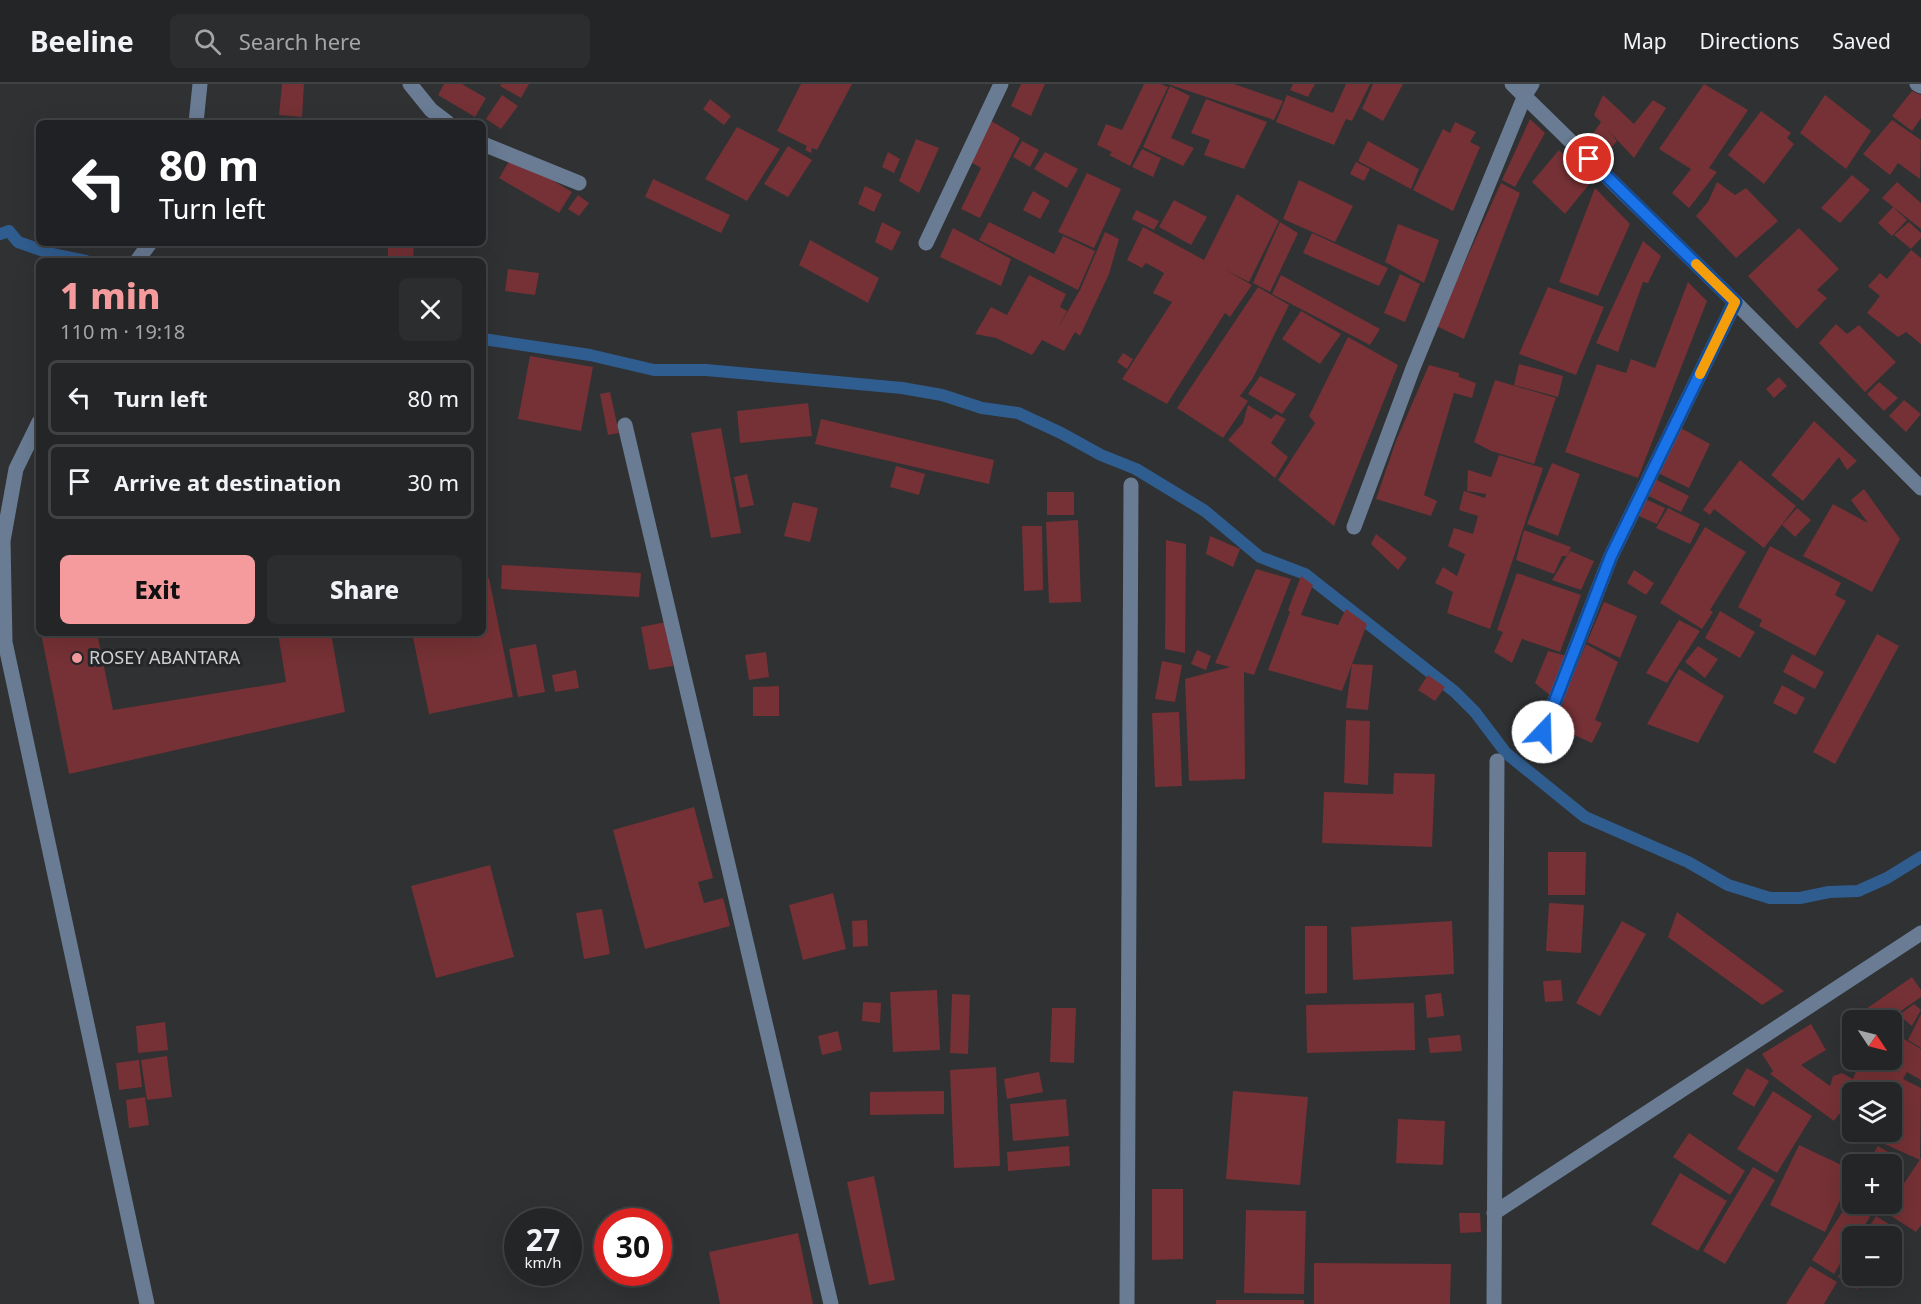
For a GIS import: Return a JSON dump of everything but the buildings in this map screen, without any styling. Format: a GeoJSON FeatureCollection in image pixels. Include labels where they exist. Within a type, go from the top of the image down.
{"type":"FeatureCollection","features":[{"type":"Feature","properties":{"kind":"street"},"geometry":{"type":"LineString","coordinates":[[196,120],[200,84]]}},
{"type":"Feature","properties":{"kind":"street"},"geometry":{"type":"LineString","coordinates":[[410,84],[431,110],[444,120]]}},
{"type":"Feature","properties":{"kind":"street"},"geometry":{"type":"LineString","coordinates":[[927,243],[1000,84]]}},
{"type":"Feature","properties":{"kind":"street"},"geometry":{"type":"LineString","coordinates":[[1512,84],[1528,89],[1735,302],[1921,488]]}},
{"type":"Feature","properties":{"kind":"street"},"geometry":{"type":"LineString","coordinates":[[1917,84],[1921,86]]}},
{"type":"Feature","properties":{"kind":"street"},"geometry":{"type":"LineString","coordinates":[[1354,528],[1413,368],[1528,89]]}},
{"type":"Feature","properties":{"kind":"street"},"geometry":{"type":"LineString","coordinates":[[486,145],[579,183]]}},
{"type":"Feature","properties":{"kind":"street"},"geometry":{"type":"LineString","coordinates":[[1543,732],[1611,556],[1735,302]]}},
{"type":"Feature","properties":{"kind":"street"},"geometry":{"type":"LineString","coordinates":[[625,424],[831,1304]]}},
{"type":"Feature","properties":{"kind":"street"},"geometry":{"type":"LineString","coordinates":[[36,428],[16,470],[3,541],[4,642],[147,1304]]}},
{"type":"Feature","properties":{"kind":"street"},"geometry":{"type":"LineString","coordinates":[[1127,1304],[1131,485]]}},
{"type":"Feature","properties":{"kind":"street"},"geometry":{"type":"LineString","coordinates":[[1494,1304],[1497,761]]}},
{"type":"Feature","properties":{"kind":"street"},"geometry":{"type":"LineString","coordinates":[[1494,1213],[1921,933]]}},
{"type":"Feature","properties":{"kind":"waterway"},"geometry":{"type":"LineString","coordinates":[[0,234],[9,231],[18,242],[71,258]]}},
{"type":"Feature","properties":{"kind":"waterway"},"geometry":{"type":"LineString","coordinates":[[486,339],[590,355],[654,370],[706,370],[902,388],[942,395],[982,408],[1018,413],[1101,455],[1136,469],[1205,511],[1260,557],[1305,574],[1455,692],[1475,712],[1506,753],[1585,817],[1688,862],[1728,885],[1770,898],[1800,898],[1829,892],[1858,891],[1887,878],[1921,857]]}},
{"type":"Feature","properties":{"kind":"slow traffic"},"geometry":{"type":"LineString","coordinates":[[1696,264],[1735,302],[1700,374]]}},
{"type":"Feature","properties":{"kind":"place","name":"ROSEY ABANTARA"},"geometry":{"type":"Point","coordinates":[77,658]}},
{"type":"Feature","properties":{"kind":"route"},"geometry":{"type":"LineString","coordinates":[[1543,732],[1611,556],[1735,302],[1589,159]]}}]}
